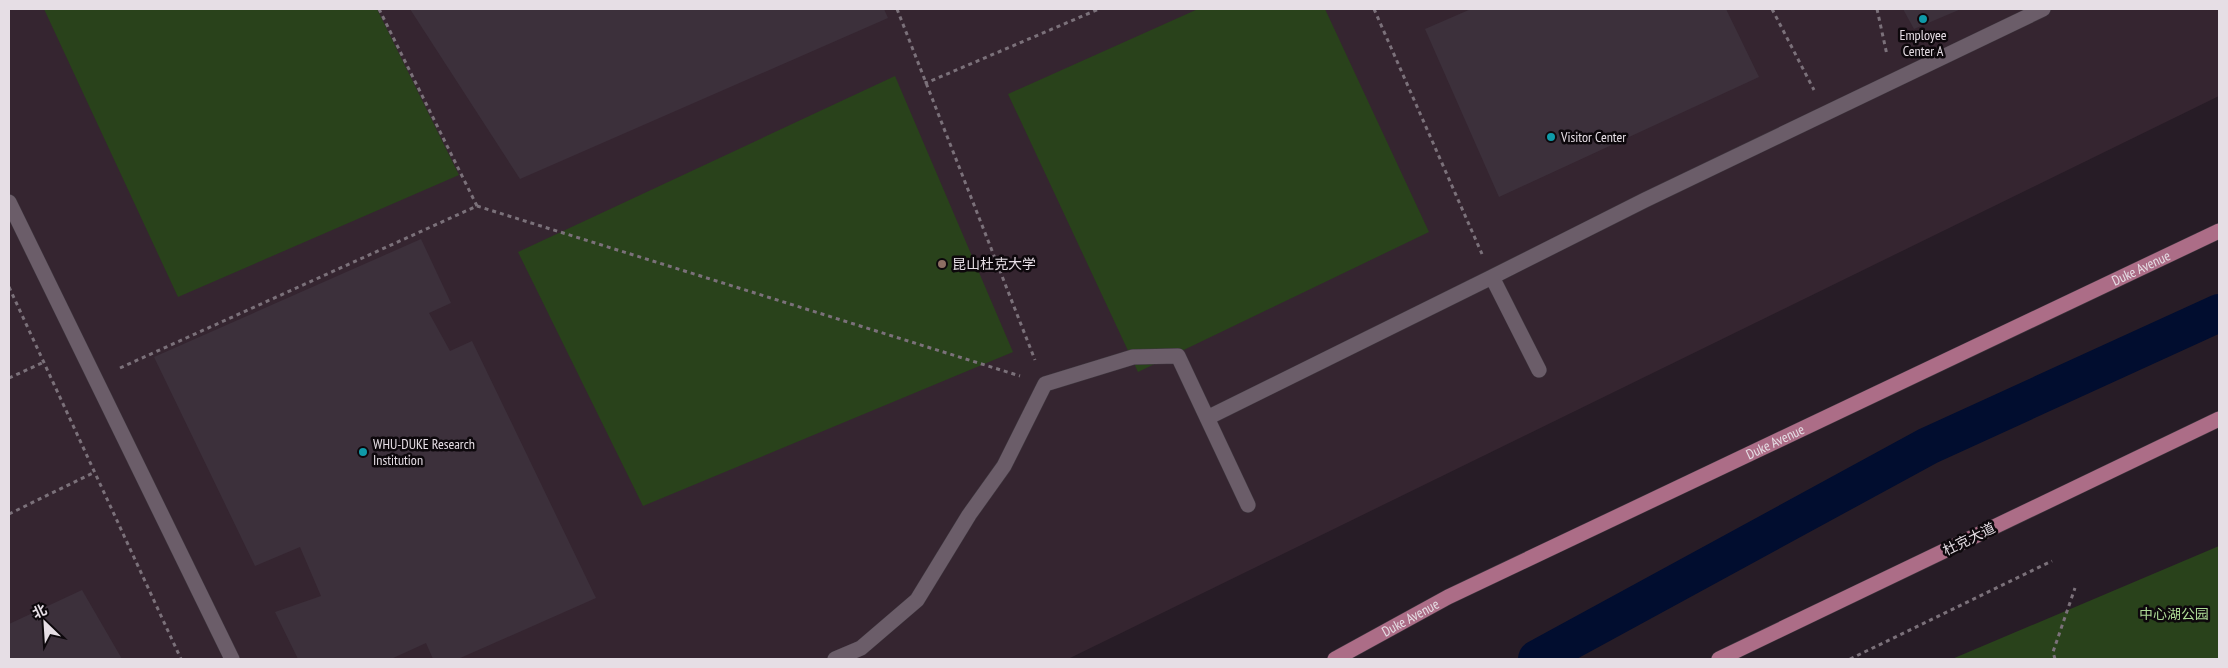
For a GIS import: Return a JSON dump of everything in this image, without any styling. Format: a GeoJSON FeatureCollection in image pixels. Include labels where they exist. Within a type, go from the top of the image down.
{"type":"FeatureCollection","features":[{"type":"Feature","properties":{"kind":"main road","name":"Duke Avenue"},"geometry":{"type":"LineString","coordinates":[[1335,659],[1448,597],[2219,231]]}},
{"type":"Feature","properties":{"kind":"main road","name":"杜克大道"},"geometry":{"type":"LineString","coordinates":[[1719,659],[2219,419]]}},
{"type":"Feature","properties":{"kind":"street"},"geometry":{"type":"LineString","coordinates":[[1207,418],[1645,200],[2044,9]]}},
{"type":"Feature","properties":{"kind":"street"},"geometry":{"type":"LineString","coordinates":[[9,202],[232,659]]}},
{"type":"Feature","properties":{"kind":"street"},"geometry":{"type":"LineString","coordinates":[[1492,277],[1540,370]]}},
{"type":"Feature","properties":{"kind":"street"},"geometry":{"type":"LineString","coordinates":[[835,659],[861,648],[917,600],[969,515],[1004,466],[1045,384],[1133,357],[1178,356],[1248,505]]}},
{"type":"Feature","properties":{"kind":"path"},"geometry":{"type":"LineString","coordinates":[[379,9],[477,206]]}},
{"type":"Feature","properties":{"kind":"path"},"geometry":{"type":"LineString","coordinates":[[897,9],[1045,384]]}},
{"type":"Feature","properties":{"kind":"path"},"geometry":{"type":"LineString","coordinates":[[926,83],[1099,9]]}},
{"type":"Feature","properties":{"kind":"path"},"geometry":{"type":"LineString","coordinates":[[1374,9],[1492,277]]}},
{"type":"Feature","properties":{"kind":"path"},"geometry":{"type":"LineString","coordinates":[[1772,9],[1826,113]]}},
{"type":"Feature","properties":{"kind":"path"},"geometry":{"type":"LineString","coordinates":[[95,380],[477,206],[1045,384]]}},
{"type":"Feature","properties":{"kind":"path"},"geometry":{"type":"LineString","coordinates":[[9,287],[182,659]]}},
{"type":"Feature","properties":{"kind":"path"},"geometry":{"type":"LineString","coordinates":[[9,378],[44,362]]}},
{"type":"Feature","properties":{"kind":"path"},"geometry":{"type":"LineString","coordinates":[[9,514],[95,472]]}},
{"type":"Feature","properties":{"kind":"path"},"geometry":{"type":"LineString","coordinates":[[1850,659],[2052,562]]}},
{"type":"Feature","properties":{"kind":"path"},"geometry":{"type":"LineString","coordinates":[[2054,659],[2053,652],[2075,588]]}},
{"type":"Feature","properties":{"kind":"shaded area","name":"昆山杜克大学"},"geometry":{"type":"Polygon","coordinates":[[[9,9],[2219,9],[2219,96],[1068,659],[9,659],[9,9]]]}},
{"type":"Feature","properties":{"kind":"green space"},"geometry":{"type":"Polygon","coordinates":[[[44,9],[377,9],[459,175],[178,297],[44,9]]]}},
{"type":"Feature","properties":{"kind":"green space"},"geometry":{"type":"Polygon","coordinates":[[[1198,9],[1325,9],[1429,232],[1138,372],[1008,94],[1198,9]]]}},
{"type":"Feature","properties":{"kind":"green space"},"geometry":{"type":"Polygon","coordinates":[[[895,76],[1013,352],[643,506],[518,252],[895,76]]]}},
{"type":"Feature","properties":{"kind":"green space","name":"中心湖公园"},"geometry":{"type":"Polygon","coordinates":[[[2219,546],[2219,659],[1952,659],[2219,546]]]}},
{"type":"Feature","properties":{"kind":"building"},"geometry":{"type":"Polygon","coordinates":[[[410,9],[884,9],[888,18],[520,179],[410,9]]]}},
{"type":"Feature","properties":{"kind":"building","name":"Visitor Center"},"geometry":{"type":"Polygon","coordinates":[[[1471,9],[1726,9],[1759,77],[1499,197],[1425,29],[1471,9]]]}},
{"type":"Feature","properties":{"kind":"building","name":"Employee Center A"},"geometry":{"type":"Polygon","coordinates":[[[1903,9],[1961,9],[1914,29],[1903,9]]]}},
{"type":"Feature","properties":{"kind":"building","name":"WHU-DUKE Research Institution"},"geometry":{"type":"Polygon","coordinates":[[[421,239],[451,303],[429,313],[450,351],[472,341],[596,598],[458,659],[433,659],[426,643],[391,659],[298,659],[275,612],[321,596],[300,547],[255,566],[154,357],[421,239]]]}},
{"type":"Feature","properties":{"kind":"building"},"geometry":{"type":"Polygon","coordinates":[[[82,590],[122,659],[9,659],[9,624],[82,590]]]}},
{"type":"Feature","properties":{"kind":"waterway"},"geometry":{"type":"LineString","coordinates":[[1537,659],[1928,446],[2219,313]]}},
{"type":"Feature","properties":{"kind":"place","name":"Employee Center A"},"geometry":{"type":"Point","coordinates":[1923,19]}},
{"type":"Feature","properties":{"kind":"place","name":"Visitor Center"},"geometry":{"type":"Point","coordinates":[1551,137]}},
{"type":"Feature","properties":{"kind":"place","name":"昆山杜克大学"},"geometry":{"type":"Point","coordinates":[942,264]}},
{"type":"Feature","properties":{"kind":"place","name":"WHU-DUKE Research Institution"},"geometry":{"type":"Point","coordinates":[363,452]}}]}
